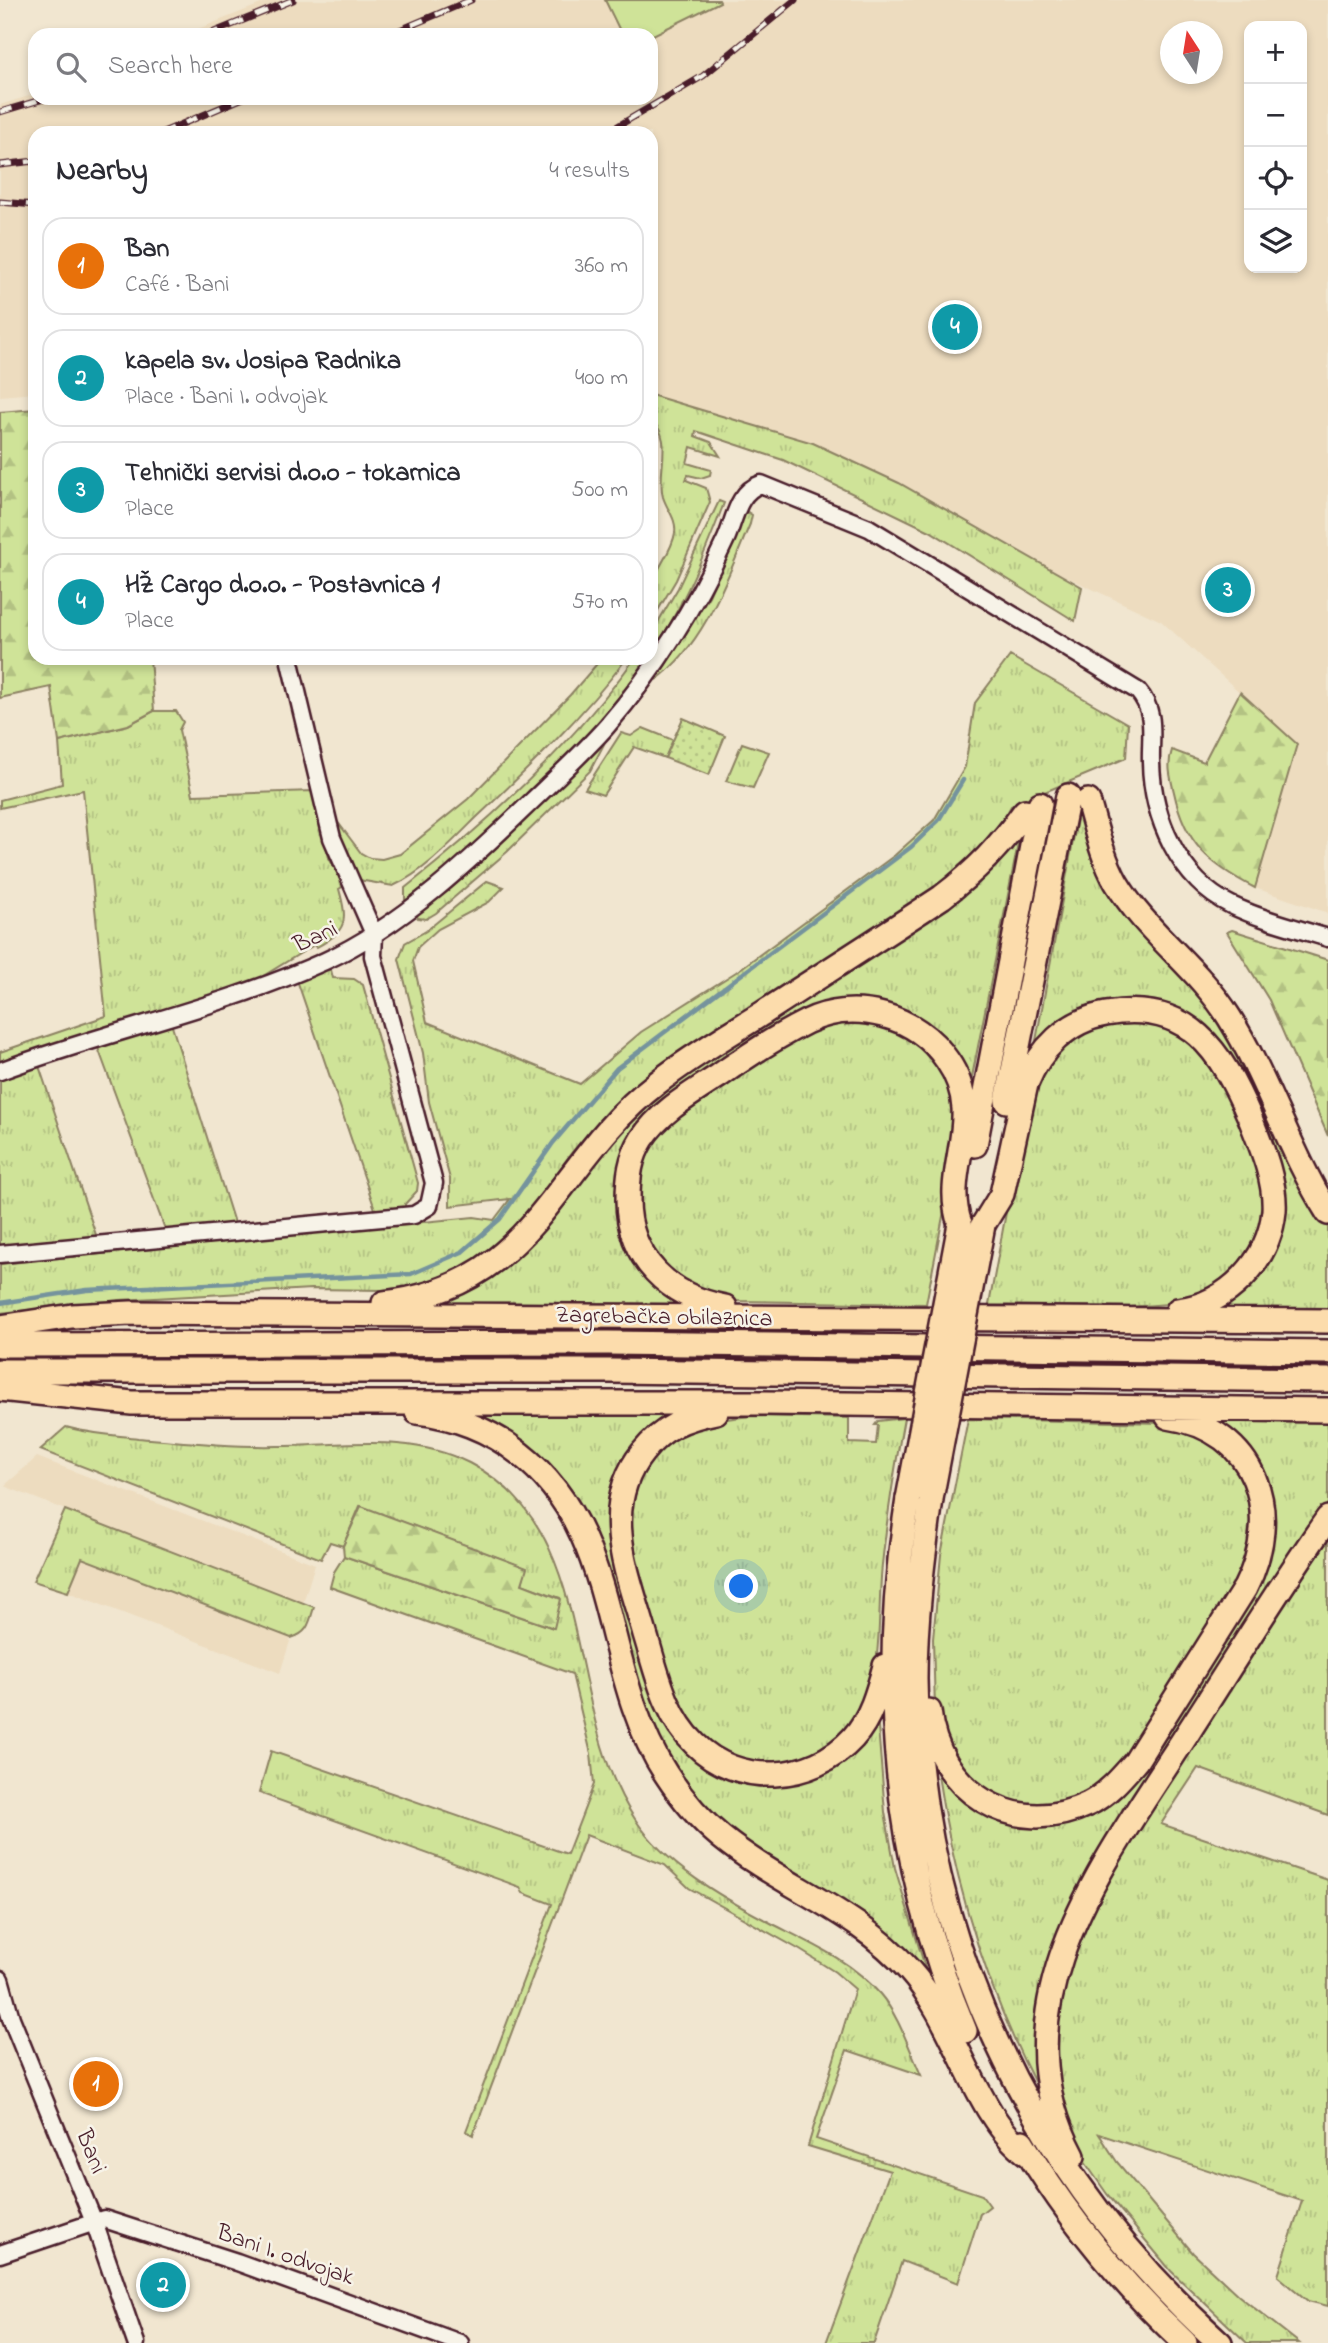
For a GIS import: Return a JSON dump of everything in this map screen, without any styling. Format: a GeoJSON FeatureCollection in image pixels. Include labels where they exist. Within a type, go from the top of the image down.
{"type":"FeatureCollection","features":[{"type":"Feature","properties":{"kind":"highway"},"geometry":{"type":"LineString","coordinates":[[972,1224],[1078,798],[1115,881],[1134,908],[1227,1013],[1252,1055],[1311,1186],[1328,1213]]}},
{"type":"Feature","properties":{"kind":"highway"},"geometry":{"type":"LineString","coordinates":[[305,1312],[417,1297],[460,1283],[482,1270],[510,1249],[538,1220],[594,1143],[657,1083],[942,897],[978,869],[1033,808],[972,1224],[878,1693],[862,1726],[843,1748],[811,1766],[774,1774],[732,1768],[705,1753],[676,1720],[661,1687],[626,1568],[618,1524],[622,1491],[639,1457],[667,1428],[699,1415],[764,1403]]}},
{"type":"Feature","properties":{"kind":"highway"},"geometry":{"type":"LineString","coordinates":[[972,1224],[1002,1194],[1026,1084],[1032,1070],[1051,1043],[1085,1020],[1122,1011],[1149,1012],[1179,1022],[1200,1035],[1219,1055],[1231,1076],[1271,1179],[1274,1210],[1267,1240],[1257,1260],[1239,1282],[1212,1302],[1188,1309],[1107,1318]]}},
{"type":"Feature","properties":{"kind":"highway"},"geometry":{"type":"LineString","coordinates":[[814,1317],[797,1310],[717,1306],[685,1294],[646,1262],[629,1224],[628,1181],[632,1158],[643,1137],[662,1116],[741,1060],[806,1022],[833,1014],[867,1012],[898,1019],[915,1028],[946,1057],[963,1098],[965,1126],[954,1197],[972,1224]]}},
{"type":"Feature","properties":{"kind":"highway"},"geometry":{"type":"LineString","coordinates":[[0,1327],[91,1314],[305,1312],[1328,1321]]}},
{"type":"Feature","properties":{"kind":"highway","name":"Zagrebačka obilaznica"},"geometry":{"type":"LineString","coordinates":[[0,1345],[608,1343],[1328,1352]]}},
{"type":"Feature","properties":{"kind":"highway"},"geometry":{"type":"LineString","coordinates":[[0,1371],[610,1371],[1328,1380]]}},
{"type":"Feature","properties":{"kind":"highway"},"geometry":{"type":"LineString","coordinates":[[0,1389],[132,1403],[764,1403],[1328,1410]]}},
{"type":"Feature","properties":{"kind":"highway"},"geometry":{"type":"LineString","coordinates":[[283,1401],[305,1410],[395,1409],[457,1421],[508,1444],[545,1475],[570,1509],[587,1543],[639,1716],[666,1774],[720,1836],[843,1913],[897,1956],[943,2015],[1003,2134],[1029,2155]]}},
{"type":"Feature","properties":{"kind":"highway"},"geometry":{"type":"LineString","coordinates":[[918,1629],[928,1666],[928,1699],[933,1737],[948,1768],[966,1790],[1006,1810],[1053,1815],[1090,1803],[1129,1769],[1245,1588],[1261,1551],[1265,1517],[1255,1479],[1246,1462],[1234,1448],[1210,1430],[1185,1420],[1103,1408]]}},
{"type":"Feature","properties":{"kind":"highway"},"geometry":{"type":"LineString","coordinates":[[919,1499],[915,1678],[923,1786],[942,1887],[965,1966],[998,2046],[1039,2126],[1104,2222],[1138,2263],[1220,2343]]}},
{"type":"Feature","properties":{"kind":"highway"},"geometry":{"type":"LineString","coordinates":[[1138,2263],[1129,2236],[1064,2137],[1049,2094],[1044,2044],[1055,1972],[1098,1874],[1328,1518]]}},
{"type":"Feature","properties":{"kind":"highway"},"geometry":{"type":"LineString","coordinates":[[893,1627],[892,1714],[900,1796],[922,1905],[943,1977],[975,2054],[1029,2155],[1101,2255],[1185,2343]]}},
{"type":"Feature","properties":{"kind":"street"},"geometry":{"type":"LineString","coordinates":[[658,658],[672,639],[711,571],[740,502],[748,490],[761,484],[869,528],[1138,691],[1150,707],[1152,716],[1151,772],[1156,808],[1170,841],[1191,872],[1229,905],[1328,938]]}},
{"type":"Feature","properties":{"kind":"street","name":"Bani"},"geometry":{"type":"LineString","coordinates":[[0,1071],[284,977],[324,961],[373,934],[331,838],[291,665]]}},
{"type":"Feature","properties":{"kind":"street"},"geometry":{"type":"LineString","coordinates":[[0,1254],[414,1215],[429,1206],[434,1183],[373,956],[373,934],[461,869],[605,728],[652,665]]}},
{"type":"Feature","properties":{"kind":"street","name":"Bani"},"geometry":{"type":"LineString","coordinates":[[0,1979],[11,2018],[94,2222],[136,2343]]}},
{"type":"Feature","properties":{"kind":"street","name":"Bani I. odvojak"},"geometry":{"type":"LineString","coordinates":[[94,2222],[104,2219],[237,2262],[460,2343]]}},
{"type":"Feature","properties":{"kind":"street"},"geometry":{"type":"LineString","coordinates":[[0,2254],[94,2222]]}},
{"type":"Feature","properties":{"kind":"shaded area"},"geometry":{"type":"Polygon","coordinates":[[[271,0],[1328,0],[1328,913],[1255,888],[1297,744],[1161,621],[740,425],[658,406],[658,126],[28,126],[28,394],[0,396],[0,105],[28,96],[28,105],[658,105],[658,28],[201,28],[271,0]]]}},
{"type":"Feature","properties":{"kind":"shaded area"},"geometry":{"type":"Polygon","coordinates":[[[37,1457],[315,1564],[303,1603],[4,1486],[37,1457]]]}},
{"type":"Feature","properties":{"kind":"shaded area"},"geometry":{"type":"Polygon","coordinates":[[[82,1558],[291,1638],[280,1673],[68,1592],[82,1558]]]}},
{"type":"Feature","properties":{"kind":"green space"},"geometry":{"type":"Polygon","coordinates":[[[605,0],[720,2],[658,33],[658,28],[619,28],[605,0]]]}},
{"type":"Feature","properties":{"kind":"green space"},"geometry":{"type":"Polygon","coordinates":[[[658,397],[813,443],[899,483],[1082,587],[1075,621],[930,531],[783,460],[696,431],[695,436],[711,442],[720,456],[691,447],[687,463],[711,470],[710,475],[701,478],[688,475],[686,480],[706,488],[710,502],[676,580],[658,610],[658,571],[675,533],[673,519],[661,487],[662,436],[658,428],[658,397]]]}},
{"type":"Feature","properties":{"kind":"green space"},"geometry":{"type":"Polygon","coordinates":[[[28,410],[28,665],[151,665],[154,711],[128,725],[59,742],[51,687],[0,698],[0,412],[28,410]]]}},
{"type":"Feature","properties":{"kind":"green space"},"geometry":{"type":"Polygon","coordinates":[[[719,501],[724,503],[683,600],[658,644],[658,622],[678,588],[719,501]]]}},
{"type":"Feature","properties":{"kind":"green space"},"geometry":{"type":"Polygon","coordinates":[[[746,511],[752,515],[750,524],[713,609],[688,648],[656,680],[709,596],[746,511]]]}},
{"type":"Feature","properties":{"kind":"green space"},"geometry":{"type":"Polygon","coordinates":[[[1010,656],[1128,724],[1126,758],[1011,806],[1000,826],[976,855],[931,892],[650,1072],[608,1110],[572,1152],[510,1237],[454,1274],[420,1285],[382,1290],[311,1289],[120,1300],[0,1313],[0,1264],[474,1217],[494,1220],[510,1199],[450,1206],[450,1179],[429,1102],[423,1053],[399,959],[405,943],[426,931],[487,881],[504,887],[489,902],[438,929],[418,947],[413,961],[427,1022],[580,1084],[641,1032],[736,972],[895,855],[934,820],[965,767],[975,703],[1010,656]]]}},
{"type":"Feature","properties":{"kind":"green space"},"geometry":{"type":"Polygon","coordinates":[[[596,665],[621,665],[555,741],[437,856],[416,873],[393,886],[359,880],[336,834],[331,813],[361,853],[370,858],[382,859],[400,854],[468,799],[596,665]]]}},
{"type":"Feature","properties":{"kind":"green space"},"geometry":{"type":"Polygon","coordinates":[[[630,665],[644,665],[597,724],[536,789],[471,849],[405,901],[405,888],[468,836],[528,781],[557,752],[630,665]]]}},
{"type":"Feature","properties":{"kind":"green space"},"geometry":{"type":"Polygon","coordinates":[[[1240,692],[1297,744],[1255,888],[1212,861],[1193,839],[1179,810],[1170,771],[1172,750],[1204,762],[1240,692]]]}},
{"type":"Feature","properties":{"kind":"green space"},"geometry":{"type":"Polygon","coordinates":[[[154,711],[176,711],[183,722],[179,730],[193,795],[313,791],[329,858],[344,886],[339,889],[344,910],[343,924],[327,941],[317,947],[314,945],[250,984],[0,1065],[0,1052],[106,1016],[83,790],[0,808],[0,800],[62,784],[59,742],[128,725],[154,711]]]}},
{"type":"Feature","properties":{"kind":"green space"},"geometry":{"type":"Polygon","coordinates":[[[683,718],[725,736],[709,775],[665,758],[683,718]]]}},
{"type":"Feature","properties":{"kind":"green space"},"geometry":{"type":"Polygon","coordinates":[[[643,728],[673,740],[665,758],[634,747],[603,795],[585,789],[621,733],[631,736],[643,728]]]}},
{"type":"Feature","properties":{"kind":"green space"},"geometry":{"type":"Polygon","coordinates":[[[601,743],[604,744],[590,771],[507,852],[436,913],[426,919],[418,918],[415,913],[464,876],[601,743]]]}},
{"type":"Feature","properties":{"kind":"green space"},"geometry":{"type":"Polygon","coordinates":[[[742,743],[769,752],[753,788],[726,781],[742,743]]]}},
{"type":"Feature","properties":{"kind":"green space"},"geometry":{"type":"Polygon","coordinates":[[[1080,803],[1092,844],[1221,1017],[1328,1228],[1328,1311],[1216,1309],[1275,1236],[1251,1102],[1155,1005],[1035,1046],[1080,803]]]}},
{"type":"Feature","properties":{"kind":"green space"},"geometry":{"type":"Polygon","coordinates":[[[1020,834],[970,1087],[958,1061],[857,1002],[676,1094],[619,1199],[682,1304],[431,1302],[458,1294],[481,1282],[521,1252],[640,1105],[985,876],[1020,834]]]}},
{"type":"Feature","properties":{"kind":"green space"},"geometry":{"type":"Polygon","coordinates":[[[1232,930],[1328,960],[1328,1136],[1269,1000],[1227,932],[1232,930]]]}},
{"type":"Feature","properties":{"kind":"green space"},"geometry":{"type":"Polygon","coordinates":[[[326,968],[331,970],[333,978],[354,979],[363,985],[418,1183],[417,1191],[405,1204],[405,1209],[376,1212],[297,980],[326,968]]]}},
{"type":"Feature","properties":{"kind":"green space"},"geometry":{"type":"Polygon","coordinates":[[[871,1020],[911,1034],[937,1060],[956,1106],[951,1175],[926,1304],[733,1301],[709,1297],[661,1266],[639,1226],[639,1169],[659,1131],[678,1113],[803,1033],[836,1021],[871,1020]]]}},
{"type":"Feature","properties":{"kind":"green space"},"geometry":{"type":"Polygon","coordinates":[[[1147,1020],[1182,1034],[1211,1060],[1252,1146],[1265,1194],[1260,1237],[1234,1277],[1181,1303],[1130,1307],[989,1305],[1023,1120],[1051,1054],[1095,1025],[1147,1020]]]}},
{"type":"Feature","properties":{"kind":"green space"},"geometry":{"type":"Polygon","coordinates":[[[171,1023],[235,1226],[166,1232],[97,1045],[171,1023]]]}},
{"type":"Feature","properties":{"kind":"green space"},"geometry":{"type":"Polygon","coordinates":[[[38,1063],[97,1238],[0,1248],[0,1077],[38,1063]]]}},
{"type":"Feature","properties":{"kind":"green space"},"geometry":{"type":"Polygon","coordinates":[[[456,1411],[676,1414],[614,1493],[680,1740],[768,1782],[877,1715],[885,1812],[895,1868],[928,1977],[872,1923],[844,1902],[729,1832],[701,1806],[662,1751],[647,1713],[587,1521],[456,1411]]]}},
{"type":"Feature","properties":{"kind":"green space"},"geometry":{"type":"Polygon","coordinates":[[[754,1416],[849,1418],[849,1443],[876,1444],[878,1425],[875,1425],[878,1421],[904,1418],[891,1492],[884,1547],[876,1662],[868,1699],[860,1716],[845,1735],[825,1749],[803,1759],[778,1764],[730,1758],[709,1746],[684,1717],[667,1676],[634,1566],[628,1533],[629,1505],[636,1481],[647,1461],[662,1446],[681,1433],[703,1425],[754,1416]]]}},
{"type":"Feature","properties":{"kind":"green space"},"geometry":{"type":"Polygon","coordinates":[[[968,1419],[1164,1423],[1218,1443],[1251,1487],[1252,1559],[1128,1759],[1093,1793],[1057,1807],[1015,1806],[976,1787],[947,1753],[935,1708],[933,1639],[941,1555],[968,1419]]]}},
{"type":"Feature","properties":{"kind":"green space"},"geometry":{"type":"Polygon","coordinates":[[[1206,1419],[1328,1420],[1328,1503],[1077,1896],[1040,2093],[1004,2015],[975,1936],[953,1854],[937,1769],[1055,1822],[1168,1727],[1271,1509],[1206,1419]]]}},
{"type":"Feature","properties":{"kind":"green space"},"geometry":{"type":"Polygon","coordinates":[[[66,1427],[111,1435],[225,1445],[375,1443],[423,1447],[469,1463],[511,1493],[540,1531],[560,1576],[574,1624],[596,1726],[612,1775],[647,1836],[678,1865],[732,1902],[814,1945],[856,1971],[880,1994],[893,2012],[921,2075],[847,2050],[816,2139],[982,2195],[990,2206],[980,2214],[958,2283],[902,2261],[874,2343],[826,2343],[890,2171],[808,2146],[855,1989],[835,1972],[800,1950],[689,1888],[665,1865],[586,1835],[473,2135],[466,2131],[552,1904],[523,1893],[520,1887],[259,1793],[271,1751],[567,1854],[594,1784],[591,1754],[572,1674],[330,1587],[334,1572],[344,1556],[553,1628],[560,1598],[522,1584],[526,1568],[360,1506],[343,1546],[330,1542],[321,1559],[40,1450],[66,1427]]]}},
{"type":"Feature","properties":{"kind":"green space"},"geometry":{"type":"Polygon","coordinates":[[[361,1506],[527,1568],[522,1584],[561,1599],[554,1628],[344,1556],[343,1546],[361,1506]]]}},
{"type":"Feature","properties":{"kind":"green space"},"geometry":{"type":"Polygon","coordinates":[[[65,1510],[314,1607],[309,1623],[301,1633],[291,1638],[82,1558],[68,1592],[33,1581],[65,1510]]]}},
{"type":"Feature","properties":{"kind":"green space"},"geometry":{"type":"Polygon","coordinates":[[[1328,1529],[1328,1815],[1198,1768],[1161,1824],[1328,1880],[1328,2306],[1308,2301],[1278,2276],[1302,2201],[1099,2134],[1117,2162],[1193,2253],[1239,2296],[1299,2343],[1247,2343],[1171,2271],[1107,2194],[1082,2158],[1072,2139],[1052,2057],[1060,1984],[1101,1884],[1328,1529]]]}},
{"type":"Feature","properties":{"kind":"waterway"},"geometry":{"type":"LineString","coordinates":[[0,1303],[87,1290],[411,1274],[462,1252],[500,1219],[553,1143],[617,1068],[911,847],[938,821],[963,780]]}},
{"type":"Feature","properties":{"kind":"railway"},"geometry":{"type":"LineString","coordinates":[[224,28],[293,0]]}},
{"type":"Feature","properties":{"kind":"railway"},"geometry":{"type":"LineString","coordinates":[[405,28],[471,0]]}},
{"type":"Feature","properties":{"kind":"railway"},"geometry":{"type":"LineString","coordinates":[[658,102],[703,76],[795,0]]}},
{"type":"Feature","properties":{"kind":"railway"},"geometry":{"type":"LineString","coordinates":[[0,112],[28,104]]}},
{"type":"Feature","properties":{"kind":"railway"},"geometry":{"type":"LineString","coordinates":[[177,126],[227,105]]}},
{"type":"Feature","properties":{"kind":"railway"},"geometry":{"type":"LineString","coordinates":[[618,126],[654,105]]}},
{"type":"Feature","properties":{"kind":"railway"},"geometry":{"type":"LineString","coordinates":[[0,165],[28,162]]}},
{"type":"Feature","properties":{"kind":"railway"},"geometry":{"type":"LineString","coordinates":[[0,202],[28,204]]}},
{"type":"Feature","properties":{"kind":"place","name":"HŽ Cargo d.o.o. - Postavnica 1"},"geometry":{"type":"Point","coordinates":[955,327]}},
{"type":"Feature","properties":{"kind":"place","name":"Tehnički servisi d.o.o - tokarnica"},"geometry":{"type":"Point","coordinates":[1228,590]}},
{"type":"Feature","properties":{"kind":"place","name":"Ban"},"geometry":{"type":"Point","coordinates":[96,2084]}},
{"type":"Feature","properties":{"kind":"place","name":"kapela sv. Josipa Radnika"},"geometry":{"type":"Point","coordinates":[163,2285]}}]}
